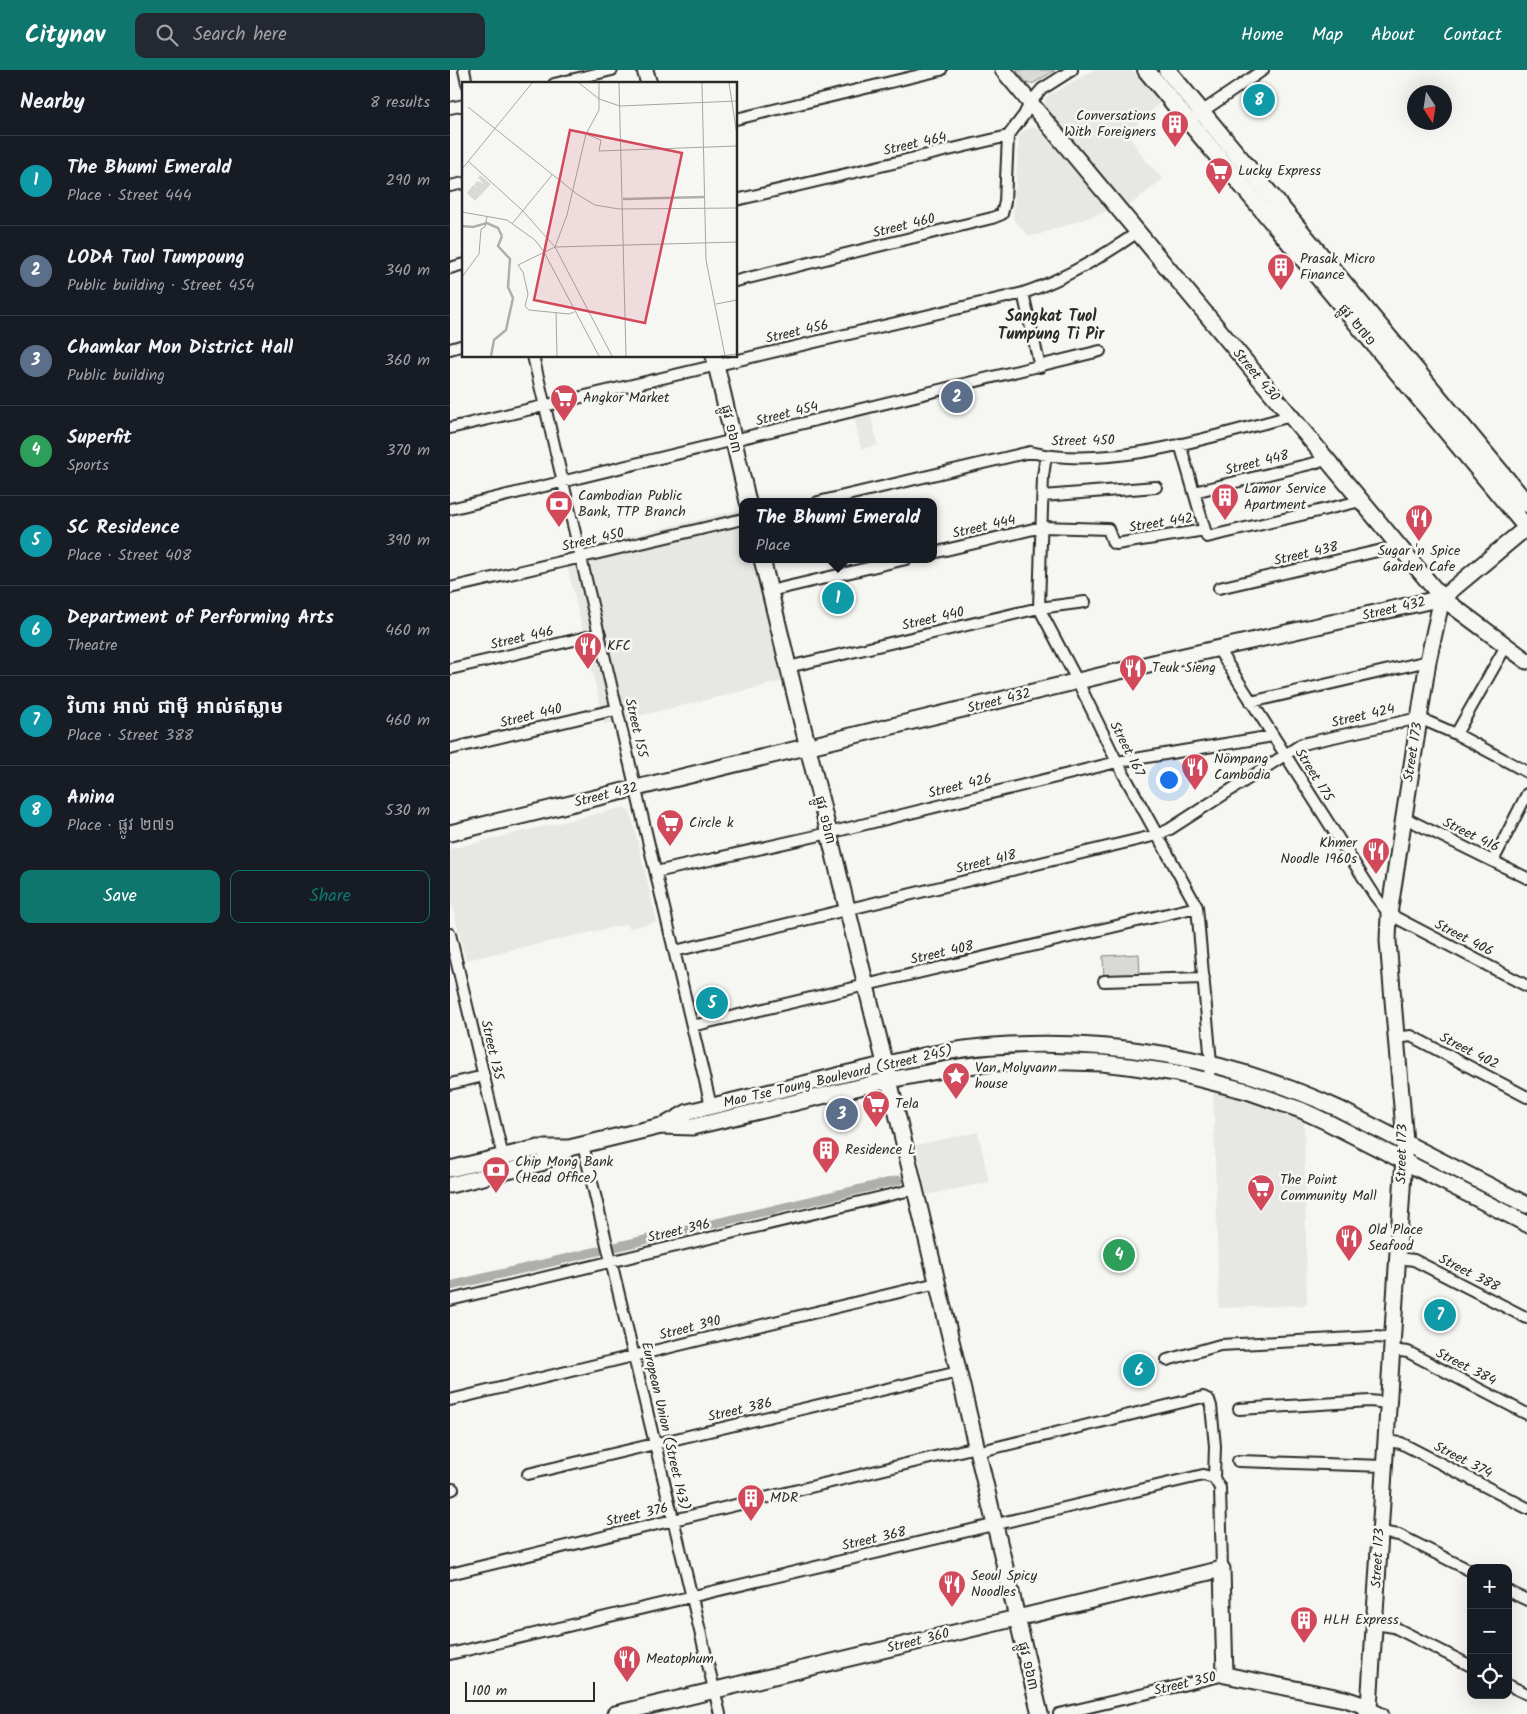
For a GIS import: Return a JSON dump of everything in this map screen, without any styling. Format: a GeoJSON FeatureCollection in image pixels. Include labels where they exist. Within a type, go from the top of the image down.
{"type":"FeatureCollection","features":[{"type":"Feature","properties":{"kind":"main road","name":"ផ្លូវ ២៧១"},"geometry":{"type":"LineString","coordinates":[[1146,70],[1527,528]]}},
{"type":"Feature","properties":{"kind":"main road","name":"ផ្លូវ ២៧១"},"geometry":{"type":"LineString","coordinates":[[1167,70],[1527,504]]}},
{"type":"Feature","properties":{"kind":"street"},"geometry":{"type":"LineString","coordinates":[[562,82],[612,70]]}},
{"type":"Feature","properties":{"kind":"street"},"geometry":{"type":"LineString","coordinates":[[738,119],[941,70]]}},
{"type":"Feature","properties":{"kind":"street","name":"Street 430"},"geometry":{"type":"LineString","coordinates":[[1003,70],[1442,598],[1527,662]]}},
{"type":"Feature","properties":{"kind":"street"},"geometry":{"type":"LineString","coordinates":[[1008,136],[1024,115],[1030,103],[1042,89],[1072,70]]}},
{"type":"Feature","properties":{"kind":"street"},"geometry":{"type":"LineString","coordinates":[[1188,121],[1256,72]]}},
{"type":"Feature","properties":{"kind":"street","name":"Street 464"},"geometry":{"type":"LineString","coordinates":[[738,200],[1008,136]]}},
{"type":"Feature","properties":{"kind":"street","name":"Street 460"},"geometry":{"type":"LineString","coordinates":[[738,281],[1002,214],[1005,202],[1008,136]]}},
{"type":"Feature","properties":{"kind":"street","name":"Street 456"},"geometry":{"type":"LineString","coordinates":[[738,355],[1022,293],[1071,274],[1104,256],[1138,232]]}},
{"type":"Feature","properties":{"kind":"street"},"geometry":{"type":"LineString","coordinates":[[1022,293],[1040,366]]}},
{"type":"Feature","properties":{"kind":"street","name":"Street 454"},"geometry":{"type":"LineString","coordinates":[[450,509],[1100,351]]}},
{"type":"Feature","properties":{"kind":"street","name":"Street 155"},"geometry":{"type":"LineString","coordinates":[[533,358],[711,1106]]}},
{"type":"Feature","properties":{"kind":"street","name":"Street 456"},"geometry":{"type":"LineString","coordinates":[[450,428],[545,406],[715,360]]}},
{"type":"Feature","properties":{"kind":"street","name":"ផ្លូវ ១៦៣"},"geometry":{"type":"LineString","coordinates":[[715,360],[747,498]]}},
{"type":"Feature","properties":{"kind":"street","name":"Street 450"},"geometry":{"type":"LineString","coordinates":[[835,498],[1030,452],[1046,456],[1087,457],[1119,454],[1180,444],[1291,416]]}},
{"type":"Feature","properties":{"kind":"street"},"geometry":{"type":"LineString","coordinates":[[1180,444],[1206,533]]}},
{"type":"Feature","properties":{"kind":"street","name":"Street 167"},"geometry":{"type":"LineString","coordinates":[[1046,456],[1039,608],[1117,762],[1197,907],[1211,1063],[1208,1081]]}},
{"type":"Feature","properties":{"kind":"street","name":"Street 448"},"geometry":{"type":"LineString","coordinates":[[1194,492],[1327,460]]}},
{"type":"Feature","properties":{"kind":"street"},"geometry":{"type":"LineString","coordinates":[[1043,496],[1156,487]]}},
{"type":"Feature","properties":{"kind":"street","name":"Street 442"},"geometry":{"type":"LineString","coordinates":[[1042,527],[1108,528],[1113,543],[1116,544],[1206,533],[1360,501]]}},
{"type":"Feature","properties":{"kind":"street","name":"Street 450"},"geometry":{"type":"LineString","coordinates":[[450,588],[739,520]]}},
{"type":"Feature","properties":{"kind":"street","name":"Street 444"},"geometry":{"type":"LineString","coordinates":[[937,552],[1042,527]]}},
{"type":"Feature","properties":{"kind":"street","name":"Street 432"},"geometry":{"type":"LineString","coordinates":[[450,833],[1078,682],[1442,598],[1527,528]]}},
{"type":"Feature","properties":{"kind":"street","name":"Street 438"},"geometry":{"type":"LineString","coordinates":[[1219,588],[1398,546]]}},
{"type":"Feature","properties":{"kind":"street","name":"ផ្លូវ ១៦៣"},"geometry":{"type":"LineString","coordinates":[[763,563],[886,1064],[1040,1714]]}},
{"type":"Feature","properties":{"kind":"street"},"geometry":{"type":"LineString","coordinates":[[770,592],[890,563]]}},
{"type":"Feature","properties":{"kind":"street","name":"Street 173"},"geometry":{"type":"LineString","coordinates":[[1373,1712],[1380,1532],[1404,1142],[1388,941],[1389,914],[1428,661],[1442,598]]}},
{"type":"Feature","properties":{"kind":"street","name":"Street 440"},"geometry":{"type":"LineString","coordinates":[[788,668],[1039,608],[1085,602]]}},
{"type":"Feature","properties":{"kind":"street","name":"Street 446"},"geometry":{"type":"LineString","coordinates":[[450,669],[600,634]]}},
{"type":"Feature","properties":{"kind":"street"},"geometry":{"type":"LineString","coordinates":[[1456,734],[1506,646]]}},
{"type":"Feature","properties":{"kind":"street","name":"Street 175"},"geometry":{"type":"LineString","coordinates":[[1218,649],[1374,896],[1389,914]]}},
{"type":"Feature","properties":{"kind":"street"},"geometry":{"type":"LineString","coordinates":[[1251,702],[1428,661]]}},
{"type":"Feature","properties":{"kind":"street","name":"Street 440"},"geometry":{"type":"LineString","coordinates":[[450,750],[618,709]]}},
{"type":"Feature","properties":{"kind":"street"},"geometry":{"type":"LineString","coordinates":[[1419,718],[1456,734],[1527,772]]}},
{"type":"Feature","properties":{"kind":"street","name":"Street 424"},"geometry":{"type":"LineString","coordinates":[[1284,754],[1302,744],[1419,718]]}},
{"type":"Feature","properties":{"kind":"street","name":"Street 426"},"geometry":{"type":"LineString","coordinates":[[656,872],[829,833],[1117,762],[1273,736]]}},
{"type":"Feature","properties":{"kind":"street","name":"Street 418"},"geometry":{"type":"LineString","coordinates":[[675,951],[1157,835],[1170,829],[1284,754]]}},
{"type":"Feature","properties":{"kind":"street"},"geometry":{"type":"LineString","coordinates":[[1493,860],[1527,794]]}},
{"type":"Feature","properties":{"kind":"street","name":"Street 416"},"geometry":{"type":"LineString","coordinates":[[1403,817],[1527,878]]}},
{"type":"Feature","properties":{"kind":"street","name":"Street 408"},"geometry":{"type":"LineString","coordinates":[[692,1026],[1197,907]]}},
{"type":"Feature","properties":{"kind":"street","name":"Street 406"},"geometry":{"type":"LineString","coordinates":[[1389,914],[1527,986]]}},
{"type":"Feature","properties":{"kind":"street","name":"Street 135"},"geometry":{"type":"LineString","coordinates":[[450,934],[506,1172]]}},
{"type":"Feature","properties":{"kind":"street"},"geometry":{"type":"LineString","coordinates":[[1104,981],[1204,978]]}},
{"type":"Feature","properties":{"kind":"street","name":"Street 402"},"geometry":{"type":"LineString","coordinates":[[1396,1038],[1411,1036],[1527,1097]]}},
{"type":"Feature","properties":{"kind":"street","name":"Mao Tse Toung Boulevard (Street 245)"},"geometry":{"type":"LineString","coordinates":[[450,1169],[538,1148],[576,1146],[661,1126],[688,1112],[711,1106],[886,1064],[955,1050],[1037,1044],[1103,1046],[1178,1056],[1211,1063],[1307,1094],[1527,1205]]}},
{"type":"Feature","properties":{"kind":"street"},"geometry":{"type":"LineString","coordinates":[[993,1046],[994,1063]]}},
{"type":"Feature","properties":{"kind":"street","name":"Mao Tse Toung Boulevard (Street 245)"},"geometry":{"type":"LineString","coordinates":[[661,1126],[692,1127],[889,1080],[959,1067],[1038,1061],[1102,1063],[1176,1073],[1264,1096],[1301,1110],[1527,1224]]}},
{"type":"Feature","properties":{"kind":"street"},"geometry":{"type":"LineString","coordinates":[[450,1084],[484,1076]]}},
{"type":"Feature","properties":{"kind":"street","name":"Mao Tse Toung Boulevard (Street 245)"},"geometry":{"type":"LineString","coordinates":[[450,1185],[541,1163],[576,1146]]}},
{"type":"Feature","properties":{"kind":"street","name":"European Union (Street 143)"},"geometry":{"type":"LineString","coordinates":[[576,1146],[607,1241],[720,1714]]}},
{"type":"Feature","properties":{"kind":"street"},"geometry":{"type":"LineString","coordinates":[[1484,1202],[1492,1187]]}},
{"type":"Feature","properties":{"kind":"street","name":"Street 396"},"geometry":{"type":"LineString","coordinates":[[450,1300],[611,1257],[915,1189]]}},
{"type":"Feature","properties":{"kind":"street","name":"Street 388"},"geometry":{"type":"LineString","coordinates":[[1397,1258],[1414,1260],[1527,1318]]}},
{"type":"Feature","properties":{"kind":"street","name":"Street 390"},"geometry":{"type":"LineString","coordinates":[[450,1400],[937,1283]]}},
{"type":"Feature","properties":{"kind":"street","name":"Street 384"},"geometry":{"type":"LineString","coordinates":[[1167,1360],[1220,1345],[1374,1336],[1527,1414]]}},
{"type":"Feature","properties":{"kind":"street","name":"Street 386"},"geometry":{"type":"LineString","coordinates":[[528,1474],[958,1372]]}},
{"type":"Feature","properties":{"kind":"street","name":"Street 376"},"geometry":{"type":"LineString","coordinates":[[450,1574],[1203,1397],[1207,1397],[1211,1406],[1215,1446],[1214,1478]]}},
{"type":"Feature","properties":{"kind":"street"},"geometry":{"type":"LineString","coordinates":[[1239,1408],[1370,1401],[1388,1403]]}},
{"type":"Feature","properties":{"kind":"street","name":"Street 374"},"geometry":{"type":"LineString","coordinates":[[1386,1441],[1401,1443],[1527,1508]]}},
{"type":"Feature","properties":{"kind":"street"},"geometry":{"type":"LineString","coordinates":[[1238,1461],[1384,1466]]}},
{"type":"Feature","properties":{"kind":"street","name":"Street 368"},"geometry":{"type":"LineString","coordinates":[[450,1654],[1203,1475],[1214,1478]]}},
{"type":"Feature","properties":{"kind":"street"},"geometry":{"type":"LineString","coordinates":[[1214,1478],[1220,1488],[1225,1675]]}},
{"type":"Feature","properties":{"kind":"street"},"geometry":{"type":"LineString","coordinates":[[1380,1532],[1399,1535],[1467,1570]]}},
{"type":"Feature","properties":{"kind":"street","name":"Street 360"},"geometry":{"type":"LineString","coordinates":[[615,1714],[1222,1569]]}},
{"type":"Feature","properties":{"kind":"street"},"geometry":{"type":"LineString","coordinates":[[1512,1593],[1527,1600]]}},
{"type":"Feature","properties":{"kind":"street"},"geometry":{"type":"LineString","coordinates":[[1375,1624],[1394,1627],[1467,1664]]}},
{"type":"Feature","properties":{"kind":"street","name":"Street 350"},"geometry":{"type":"LineString","coordinates":[[1059,1714],[1225,1675],[1345,1699],[1373,1712]]}},
{"type":"Feature","properties":{"kind":"street"},"geometry":{"type":"LineString","coordinates":[[1512,1687],[1527,1694]]}},
{"type":"Feature","properties":{"kind":"shaded area"},"geometry":{"type":"Polygon","coordinates":[[[1016,70],[1055,70],[1034,83],[1028,84],[1016,70]]]}},
{"type":"Feature","properties":{"kind":"shaded area"},"geometry":{"type":"Polygon","coordinates":[[[1093,70],[1132,70],[1160,103],[1127,133],[1146,161],[1163,179],[1126,208],[1047,111],[1044,104],[1046,97],[1093,70]]]}},
{"type":"Feature","properties":{"kind":"shaded area"},"geometry":{"type":"Polygon","coordinates":[[[1035,127],[1039,129],[1108,211],[1029,236],[1013,219],[1019,137],[1023,131],[1035,127]]]}},
{"type":"Feature","properties":{"kind":"shaded area"},"geometry":{"type":"Polygon","coordinates":[[[870,412],[878,445],[861,449],[854,416],[870,412]]]}},
{"type":"Feature","properties":{"kind":"shaded area"},"geometry":{"type":"Polygon","coordinates":[[[739,510],[739,563],[774,563],[801,677],[605,724],[564,552],[739,510]]]}},
{"type":"Feature","properties":{"kind":"shaded area"},"geometry":{"type":"Polygon","coordinates":[[[625,807],[631,814],[657,922],[629,928],[628,924],[466,960],[450,897],[450,849],[625,807]]]}},
{"type":"Feature","properties":{"kind":"shaded area"},"geometry":{"type":"Polygon","coordinates":[[[1139,954],[1140,978],[1104,980],[1103,956],[1139,954]]]}},
{"type":"Feature","properties":{"kind":"shaded area","name":"The Point Community Mall"},"geometry":{"type":"Polygon","coordinates":[[[1213,1087],[1304,1118],[1307,1305],[1219,1308],[1213,1087]]]}},
{"type":"Feature","properties":{"kind":"shaded area"},"geometry":{"type":"Polygon","coordinates":[[[978,1132],[989,1182],[927,1195],[916,1145],[978,1132]]]}},
{"type":"Feature","properties":{"kind":"waterway"},"geometry":{"type":"LineString","coordinates":[[450,1286],[899,1180]]}},
{"type":"Feature","properties":{"kind":"place","name":"Anina"},"geometry":{"type":"Point","coordinates":[1259,100]}},
{"type":"Feature","properties":{"kind":"place","name":"Conversations With Foreigners"},"geometry":{"type":"Point","coordinates":[1175,148]}},
{"type":"Feature","properties":{"kind":"place","name":"Lucky Express"},"geometry":{"type":"Point","coordinates":[1219,195]}},
{"type":"Feature","properties":{"kind":"place","name":"Prasak Micro Finance"},"geometry":{"type":"Point","coordinates":[1281,291]}},
{"type":"Feature","properties":{"kind":"place","name":"LODA Tuol Tumpoung"},"geometry":{"type":"Point","coordinates":[957,397]}},
{"type":"Feature","properties":{"kind":"place","name":"Angkor Market"},"geometry":{"type":"Point","coordinates":[564,422]}},
{"type":"Feature","properties":{"kind":"place","name":"Lamor Service Apartment"},"geometry":{"type":"Point","coordinates":[1225,521]}},
{"type":"Feature","properties":{"kind":"place","name":"Cambodian Public Bank, TTP Branch"},"geometry":{"type":"Point","coordinates":[559,528]}},
{"type":"Feature","properties":{"kind":"place","name":"Sugar 'n Spice Garden Cafe"},"geometry":{"type":"Point","coordinates":[1419,542]}},
{"type":"Feature","properties":{"kind":"place","name":"The Bhumi Emerald"},"geometry":{"type":"Point","coordinates":[838,598]}},
{"type":"Feature","properties":{"kind":"place","name":"KFC"},"geometry":{"type":"Point","coordinates":[588,670]}},
{"type":"Feature","properties":{"kind":"place","name":"Teuk Sieng"},"geometry":{"type":"Point","coordinates":[1133,692]}},
{"type":"Feature","properties":{"kind":"place","name":"Nömpang Cambodia"},"geometry":{"type":"Point","coordinates":[1195,791]}},
{"type":"Feature","properties":{"kind":"place","name":"Circle k"},"geometry":{"type":"Point","coordinates":[670,847]}},
{"type":"Feature","properties":{"kind":"place","name":"Khmer Noodle 1960s"},"geometry":{"type":"Point","coordinates":[1376,875]}},
{"type":"Feature","properties":{"kind":"place","name":"SC Residence"},"geometry":{"type":"Point","coordinates":[712,1003]}},
{"type":"Feature","properties":{"kind":"place","name":"Van Molyvann house"},"geometry":{"type":"Point","coordinates":[956,1100]}},
{"type":"Feature","properties":{"kind":"place","name":"Chamkar Mon District Hall"},"geometry":{"type":"Point","coordinates":[842,1114]}},
{"type":"Feature","properties":{"kind":"place","name":"Tela"},"geometry":{"type":"Point","coordinates":[876,1128]}},
{"type":"Feature","properties":{"kind":"place","name":"Residence L"},"geometry":{"type":"Point","coordinates":[826,1174]}},
{"type":"Feature","properties":{"kind":"place","name":"Chip Mong Bank (Head Office)"},"geometry":{"type":"Point","coordinates":[496,1194]}},
{"type":"Feature","properties":{"kind":"place","name":"The Point Community Mall"},"geometry":{"type":"Point","coordinates":[1261,1212]}},
{"type":"Feature","properties":{"kind":"place","name":"Superfit"},"geometry":{"type":"Point","coordinates":[1119,1255]}},
{"type":"Feature","properties":{"kind":"place","name":"Old Place Seafood"},"geometry":{"type":"Point","coordinates":[1349,1262]}},
{"type":"Feature","properties":{"kind":"place","name":"វិហារ អាល់ ជាម៉ី អាល់ឥស្លាម"},"geometry":{"type":"Point","coordinates":[1440,1315]}},
{"type":"Feature","properties":{"kind":"place","name":"Department of Performing Arts"},"geometry":{"type":"Point","coordinates":[1139,1370]}},
{"type":"Feature","properties":{"kind":"place","name":"MDR"},"geometry":{"type":"Point","coordinates":[751,1522]}},
{"type":"Feature","properties":{"kind":"place","name":"Seoul Spicy Noodles"},"geometry":{"type":"Point","coordinates":[952,1608]}},
{"type":"Feature","properties":{"kind":"place","name":"HLH Express"},"geometry":{"type":"Point","coordinates":[1304,1644]}},
{"type":"Feature","properties":{"kind":"place","name":"Meatophum"},"geometry":{"type":"Point","coordinates":[627,1683]}},
{"type":"Feature","properties":{"kind":"district","name":"Sangkat Tuol Tumpung Ti Pir"},"geometry":{"type":"Point","coordinates":[1051,325]}}]}
